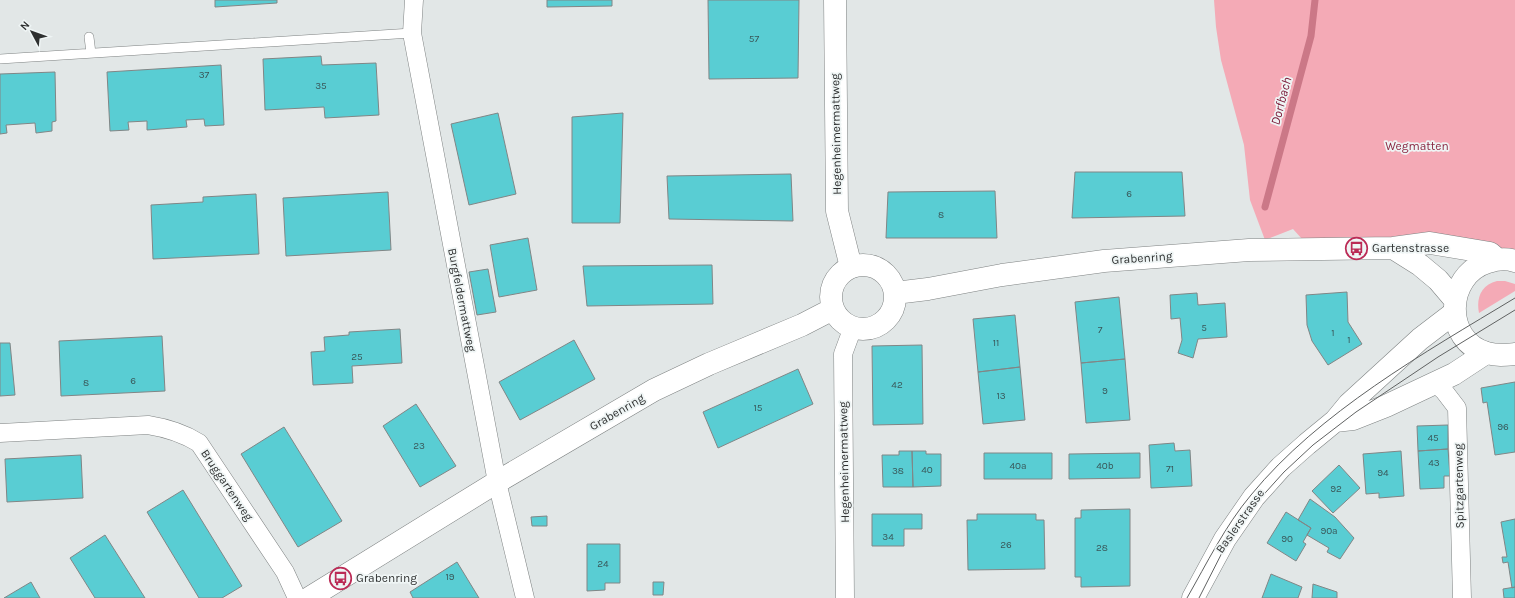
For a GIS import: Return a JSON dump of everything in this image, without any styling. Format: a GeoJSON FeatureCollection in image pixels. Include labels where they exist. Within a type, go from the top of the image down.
{"type":"FeatureCollection","features":[{"type":"Feature","properties":{"kind":"main road","name":"Hegenheimermattweg"},"geometry":{"type":"LineString","coordinates":[[835,0],[837,211],[851,267]]}},
{"type":"Feature","properties":{"kind":"main road","name":"Grabenring"},"geometry":{"type":"LineString","coordinates":[[895,293],[1002,274],[1104,261],[1249,250],[1392,248],[1430,243],[1490,253],[1506,260]]}},
{"type":"Feature","properties":{"kind":"main road"},"geometry":{"type":"LineString","coordinates":[[1392,248],[1420,265],[1438,280],[1454,307],[1457,322],[1463,336],[1475,347],[1486,353],[1500,355],[1515,354]]}},
{"type":"Feature","properties":{"kind":"main road"},"geometry":{"type":"LineString","coordinates":[[1454,307],[1459,286],[1469,273],[1481,264],[1506,260]]}},
{"type":"Feature","properties":{"kind":"main road"},"geometry":{"type":"LineString","coordinates":[[860,264],[870,265],[887,275],[892,283],[895,293],[892,311],[879,324],[871,328],[853,328],[841,320],[833,309],[830,301],[833,284],[837,277],[851,267],[860,264]]}},
{"type":"Feature","properties":{"kind":"main road","name":"Baslerstrasse"},"geometry":{"type":"LineString","coordinates":[[1193,598],[1225,539],[1254,497],[1281,467],[1335,422],[1349,404],[1454,307]]}},
{"type":"Feature","properties":{"kind":"main road","name":"Grabenring"},"geometry":{"type":"LineString","coordinates":[[309,598],[497,482],[654,390],[709,364],[802,326],[833,309]]}},
{"type":"Feature","properties":{"kind":"main road","name":"Baslerstrasse"},"geometry":{"type":"LineString","coordinates":[[1335,422],[1360,417],[1386,406],[1454,374],[1486,353]]}},
{"type":"Feature","properties":{"kind":"street","name":"Burgfeldermattweg"},"geometry":{"type":"LineString","coordinates":[[414,0],[412,33],[497,482],[525,598]]}},
{"type":"Feature","properties":{"kind":"street","name":"Hegenheimermattweg"},"geometry":{"type":"LineString","coordinates":[[845,598],[843,354],[853,328]]}},
{"type":"Feature","properties":{"kind":"street","name":"Spitzgartenweg"},"geometry":{"type":"LineString","coordinates":[[1435,383],[1444,391],[1457,408],[1462,598]]}},
{"type":"Feature","properties":{"kind":"street","name":"Bruggartenweg"},"geometry":{"type":"LineString","coordinates":[[0,433],[148,424],[168,428],[186,435],[199,443],[285,572],[297,598]]}},
{"type":"Feature","properties":{"kind":"lane"},"geometry":{"type":"LineString","coordinates":[[0,59],[412,33]]}},
{"type":"Feature","properties":{"kind":"lane"},"geometry":{"type":"LineString","coordinates":[[89,37],[91,53]]}},
{"type":"Feature","properties":{"kind":"green space","name":"Wegmatten"},"geometry":{"type":"Polygon","coordinates":[[[1214,0],[1515,0],[1515,261],[1490,253],[1312,250],[1293,229],[1265,240],[1250,200],[1244,145],[1221,60],[1214,0]]]}},
{"type":"Feature","properties":{"kind":"green space"},"geometry":{"type":"Polygon","coordinates":[[[1497,281],[1505,281],[1515,284],[1515,291],[1479,313],[1478,302],[1483,289],[1497,281]]]}},
{"type":"Feature","properties":{"kind":"building"},"geometry":{"type":"Polygon","coordinates":[[[215,0],[277,0],[277,3],[215,7],[215,0]]]}},
{"type":"Feature","properties":{"kind":"building"},"geometry":{"type":"Polygon","coordinates":[[[547,0],[612,0],[612,6],[547,7],[547,0]]]}},
{"type":"Feature","properties":{"kind":"building"},"geometry":{"type":"Polygon","coordinates":[[[708,0],[799,0],[798,78],[709,79],[708,0]]]}},
{"type":"Feature","properties":{"kind":"building"},"geometry":{"type":"Polygon","coordinates":[[[321,56],[322,65],[376,63],[379,115],[325,118],[324,107],[265,110],[263,59],[321,56]]]}},
{"type":"Feature","properties":{"kind":"building"},"geometry":{"type":"Polygon","coordinates":[[[221,65],[224,125],[205,126],[204,119],[186,120],[187,127],[147,130],[147,121],[128,122],[129,130],[110,131],[107,72],[221,65]]]}},
{"type":"Feature","properties":{"kind":"building"},"geometry":{"type":"Polygon","coordinates":[[[55,72],[56,121],[52,122],[52,131],[36,133],[35,123],[6,125],[7,133],[0,134],[0,74],[55,72]]]}},
{"type":"Feature","properties":{"kind":"building"},"geometry":{"type":"Polygon","coordinates":[[[498,113],[516,194],[469,205],[451,124],[498,113]]]}},
{"type":"Feature","properties":{"kind":"building"},"geometry":{"type":"Polygon","coordinates":[[[623,113],[620,223],[572,223],[572,117],[623,113]]]}},
{"type":"Feature","properties":{"kind":"building"},"geometry":{"type":"Polygon","coordinates":[[[1075,172],[1182,172],[1185,216],[1072,218],[1075,172]]]}},
{"type":"Feature","properties":{"kind":"building"},"geometry":{"type":"Polygon","coordinates":[[[791,174],[793,221],[669,219],[667,176],[791,174]]]}},
{"type":"Feature","properties":{"kind":"building"},"geometry":{"type":"Polygon","coordinates":[[[995,191],[997,238],[886,238],[888,192],[995,191]]]}},
{"type":"Feature","properties":{"kind":"building"},"geometry":{"type":"Polygon","coordinates":[[[388,192],[391,250],[286,256],[283,198],[388,192]]]}},
{"type":"Feature","properties":{"kind":"building"},"geometry":{"type":"Polygon","coordinates":[[[256,194],[259,254],[153,259],[151,205],[203,202],[203,197],[256,194]]]}},
{"type":"Feature","properties":{"kind":"building"},"geometry":{"type":"Polygon","coordinates":[[[528,238],[537,290],[499,297],[490,245],[528,238]]]}},
{"type":"Feature","properties":{"kind":"building"},"geometry":{"type":"Polygon","coordinates":[[[712,265],[713,304],[587,306],[583,266],[712,265]]]}},
{"type":"Feature","properties":{"kind":"building"},"geometry":{"type":"Polygon","coordinates":[[[488,269],[496,312],[477,315],[469,272],[488,269]]]}},
{"type":"Feature","properties":{"kind":"building"},"geometry":{"type":"Polygon","coordinates":[[[1347,292],[1348,322],[1362,344],[1328,365],[1312,341],[1307,325],[1306,295],[1347,292]]]}},
{"type":"Feature","properties":{"kind":"building"},"geometry":{"type":"Polygon","coordinates":[[[1197,293],[1198,305],[1225,303],[1227,337],[1198,339],[1193,358],[1178,353],[1182,340],[1180,318],[1171,319],[1170,295],[1197,293]]]}},
{"type":"Feature","properties":{"kind":"building"},"geometry":{"type":"Polygon","coordinates":[[[1119,297],[1125,359],[1081,363],[1075,302],[1119,297]]]}},
{"type":"Feature","properties":{"kind":"building"},"geometry":{"type":"Polygon","coordinates":[[[1015,315],[1020,367],[978,372],[973,319],[1015,315]]]}},
{"type":"Feature","properties":{"kind":"building"},"geometry":{"type":"Polygon","coordinates":[[[400,329],[402,363],[352,366],[353,383],[313,385],[311,352],[325,351],[324,337],[349,335],[349,332],[400,329]]]}},
{"type":"Feature","properties":{"kind":"building"},"geometry":{"type":"Polygon","coordinates":[[[162,336],[165,391],[61,396],[59,341],[162,336]]]}},
{"type":"Feature","properties":{"kind":"building"},"geometry":{"type":"Polygon","coordinates":[[[574,340],[595,379],[520,420],[499,382],[574,340]]]}},
{"type":"Feature","properties":{"kind":"building"},"geometry":{"type":"Polygon","coordinates":[[[0,343],[10,343],[15,395],[0,396],[0,343]]]}},
{"type":"Feature","properties":{"kind":"building"},"geometry":{"type":"Polygon","coordinates":[[[922,345],[923,424],[873,425],[872,346],[922,345]]]}},
{"type":"Feature","properties":{"kind":"building"},"geometry":{"type":"Polygon","coordinates":[[[1125,359],[1130,420],[1086,423],[1081,363],[1125,359]]]}},
{"type":"Feature","properties":{"kind":"building"},"geometry":{"type":"Polygon","coordinates":[[[1020,367],[1025,420],[983,424],[978,372],[1020,367]]]}},
{"type":"Feature","properties":{"kind":"building"},"geometry":{"type":"Polygon","coordinates":[[[798,369],[813,404],[718,448],[703,412],[798,369]]]}},
{"type":"Feature","properties":{"kind":"building"},"geometry":{"type":"Polygon","coordinates":[[[1515,382],[1515,452],[1495,455],[1487,402],[1483,403],[1481,388],[1515,382]]]}},
{"type":"Feature","properties":{"kind":"building"},"geometry":{"type":"Polygon","coordinates":[[[416,404],[456,466],[420,487],[383,426],[416,404]]]}},
{"type":"Feature","properties":{"kind":"building"},"geometry":{"type":"Polygon","coordinates":[[[1448,425],[1448,449],[1418,451],[1417,426],[1448,425]]]}},
{"type":"Feature","properties":{"kind":"building"},"geometry":{"type":"Polygon","coordinates":[[[284,427],[342,521],[298,547],[241,454],[284,427]]]}},
{"type":"Feature","properties":{"kind":"building"},"geometry":{"type":"Polygon","coordinates":[[[1174,443],[1175,451],[1190,450],[1192,486],[1151,488],[1149,445],[1174,443]]]}},
{"type":"Feature","properties":{"kind":"building"},"geometry":{"type":"Polygon","coordinates":[[[1448,449],[1450,476],[1444,476],[1444,488],[1420,489],[1418,451],[1448,449]]]}},
{"type":"Feature","properties":{"kind":"building"},"geometry":{"type":"Polygon","coordinates":[[[899,451],[912,451],[913,487],[883,487],[882,455],[899,455],[899,451]]]}},
{"type":"Feature","properties":{"kind":"building"},"geometry":{"type":"Polygon","coordinates":[[[912,451],[926,451],[926,454],[941,454],[941,486],[913,487],[912,451]]]}},
{"type":"Feature","properties":{"kind":"building"},"geometry":{"type":"Polygon","coordinates":[[[1401,451],[1404,496],[1379,498],[1379,493],[1366,494],[1363,454],[1401,451]]]}},
{"type":"Feature","properties":{"kind":"building"},"geometry":{"type":"Polygon","coordinates":[[[984,453],[1052,453],[1052,479],[984,479],[984,453]]]}},
{"type":"Feature","properties":{"kind":"building"},"geometry":{"type":"Polygon","coordinates":[[[1140,453],[1140,478],[1069,479],[1069,454],[1140,453]]]}},
{"type":"Feature","properties":{"kind":"building"},"geometry":{"type":"Polygon","coordinates":[[[81,455],[83,498],[7,502],[5,459],[81,455]]]}},
{"type":"Feature","properties":{"kind":"building"},"geometry":{"type":"Polygon","coordinates":[[[1339,465],[1360,488],[1333,513],[1312,491],[1339,465]]]}},
{"type":"Feature","properties":{"kind":"building"},"geometry":{"type":"Polygon","coordinates":[[[183,490],[242,586],[222,598],[199,598],[147,512],[183,490]]]}},
{"type":"Feature","properties":{"kind":"building"},"geometry":{"type":"Polygon","coordinates":[[[1310,499],[1335,517],[1354,538],[1340,559],[1327,552],[1329,548],[1307,535],[1311,528],[1298,520],[1310,499]]]}},
{"type":"Feature","properties":{"kind":"building"},"geometry":{"type":"Polygon","coordinates":[[[1130,509],[1130,586],[1081,587],[1081,577],[1075,577],[1075,518],[1081,518],[1081,510],[1130,509]]]}},
{"type":"Feature","properties":{"kind":"building"},"geometry":{"type":"Polygon","coordinates":[[[1286,512],[1311,528],[1303,542],[1306,544],[1296,561],[1267,543],[1286,512]]]}},
{"type":"Feature","properties":{"kind":"building"},"geometry":{"type":"Polygon","coordinates":[[[872,514],[922,514],[922,529],[904,529],[904,546],[872,546],[872,514]]]}},
{"type":"Feature","properties":{"kind":"building"},"geometry":{"type":"Polygon","coordinates":[[[977,514],[1036,514],[1036,520],[1044,520],[1045,569],[968,570],[967,520],[977,520],[977,514]]]}},
{"type":"Feature","properties":{"kind":"building"},"geometry":{"type":"Polygon","coordinates":[[[547,516],[547,526],[532,526],[531,517],[547,516]]]}},
{"type":"Feature","properties":{"kind":"building"},"geometry":{"type":"Polygon","coordinates":[[[1515,519],[1515,587],[1512,588],[1508,562],[1503,563],[1502,557],[1507,557],[1501,522],[1515,519]]]}},
{"type":"Feature","properties":{"kind":"building"},"geometry":{"type":"Polygon","coordinates":[[[105,535],[145,598],[95,598],[70,558],[105,535]]]}},
{"type":"Feature","properties":{"kind":"building"},"geometry":{"type":"Polygon","coordinates":[[[587,544],[620,544],[620,583],[605,583],[605,590],[587,591],[587,544]]]}},
{"type":"Feature","properties":{"kind":"building"},"geometry":{"type":"Polygon","coordinates":[[[457,562],[479,598],[413,598],[410,592],[457,562]]]}},
{"type":"Feature","properties":{"kind":"building"},"geometry":{"type":"Polygon","coordinates":[[[1271,574],[1302,587],[1298,598],[1262,598],[1271,574]]]}},
{"type":"Feature","properties":{"kind":"building"},"geometry":{"type":"Polygon","coordinates":[[[31,582],[40,598],[4,598],[31,582]]]}},
{"type":"Feature","properties":{"kind":"building"},"geometry":{"type":"Polygon","coordinates":[[[653,582],[664,582],[663,595],[653,595],[653,582]]]}},
{"type":"Feature","properties":{"kind":"building"},"geometry":{"type":"Polygon","coordinates":[[[1313,584],[1337,592],[1337,598],[1312,598],[1313,584]]]}},
{"type":"Feature","properties":{"kind":"building"},"geometry":{"type":"Polygon","coordinates":[[[1515,587],[1515,598],[1504,598],[1503,589],[1515,587]]]}},
{"type":"Feature","properties":{"kind":"waterway","name":"Dorfbach"},"geometry":{"type":"LineString","coordinates":[[1265,207],[1311,36],[1315,0]]}},
{"type":"Feature","properties":{"kind":"tram line"},"geometry":{"type":"LineString","coordinates":[[1187,598],[1233,519],[1251,495],[1278,465],[1308,437],[1374,386],[1445,340],[1515,298]]}},
{"type":"Feature","properties":{"kind":"tram line"},"geometry":{"type":"LineString","coordinates":[[1199,598],[1229,539],[1257,502],[1284,472],[1313,445],[1356,412],[1438,357],[1515,310]]}},
{"type":"Feature","properties":{"kind":"place","name":"Gartenstrasse"},"geometry":{"type":"Point","coordinates":[1356,248]}},
{"type":"Feature","properties":{"kind":"place","name":"Grabenring"},"geometry":{"type":"Point","coordinates":[341,578]}}]}
